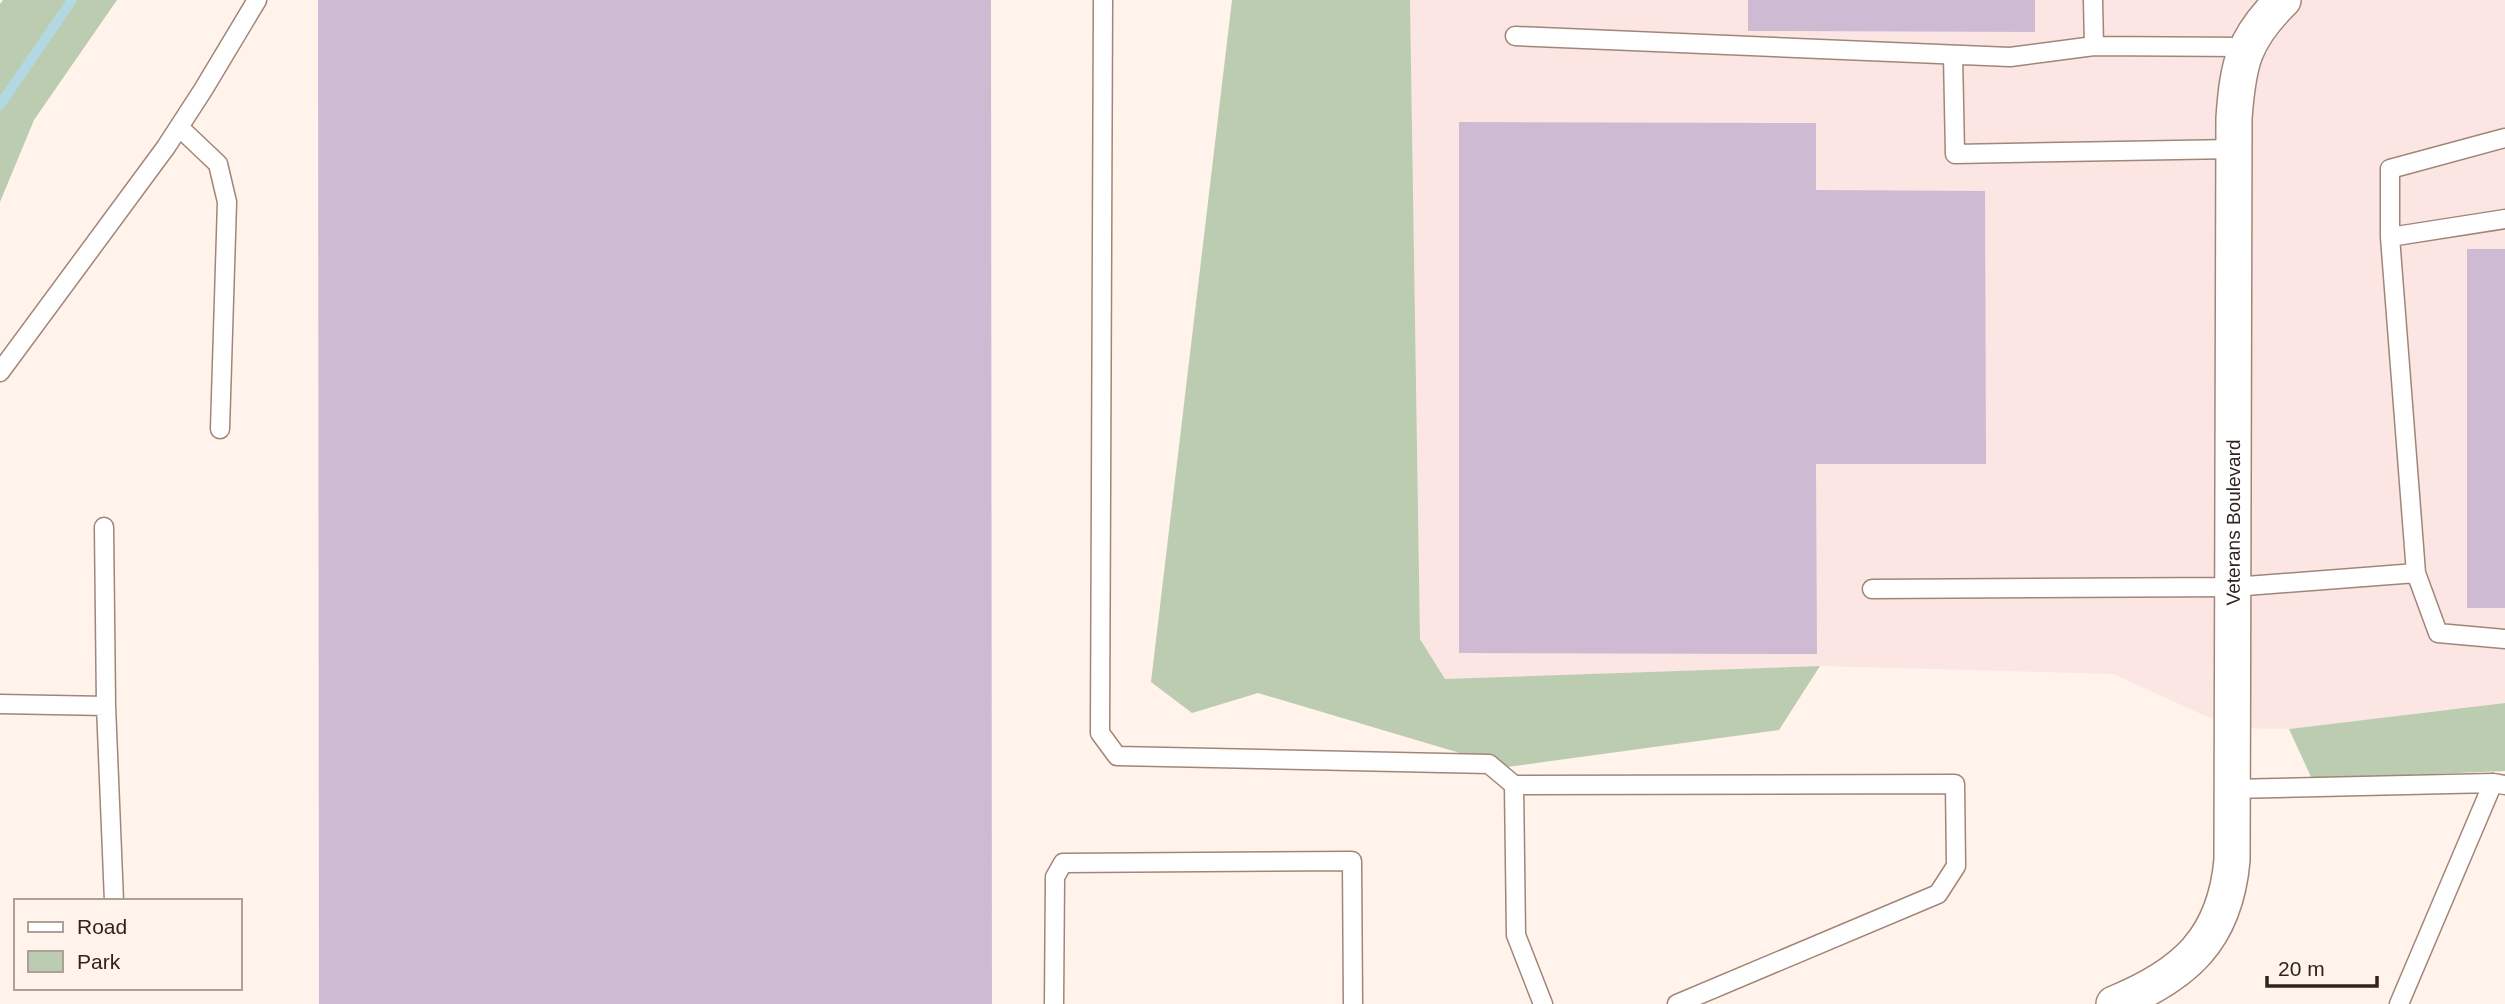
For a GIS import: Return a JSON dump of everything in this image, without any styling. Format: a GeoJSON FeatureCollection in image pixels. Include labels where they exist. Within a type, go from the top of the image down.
{"type":"FeatureCollection","features":[{"type":"Feature","properties":{"kind":"street","name":"Veterans Boulevard"},"geometry":{"type":"LineString","coordinates":[[2114,1004],[2148,989],[2192,957],[2221,917],[2230,889],[2236,93],[2239,68],[2246,47],[2272,4]]}},
{"type":"Feature","properties":{"kind":"lane"},"geometry":{"type":"LineString","coordinates":[[0,372],[179,127],[257,0]]}},
{"type":"Feature","properties":{"kind":"lane"},"geometry":{"type":"LineString","coordinates":[[1103,0],[1100,733],[1117,757],[1489,764],[1514,785],[1955,784],[1956,866],[1938,894],[1677,1004]]}},
{"type":"Feature","properties":{"kind":"lane"},"geometry":{"type":"LineString","coordinates":[[2094,0],[2094,46]]}},
{"type":"Feature","properties":{"kind":"lane"},"geometry":{"type":"LineString","coordinates":[[1515,36],[2010,57],[2094,46],[2246,47]]}},
{"type":"Feature","properties":{"kind":"lane"},"geometry":{"type":"LineString","coordinates":[[1953,55],[1955,154],[2234,149]]}},
{"type":"Feature","properties":{"kind":"lane"},"geometry":{"type":"LineString","coordinates":[[179,127],[218,164],[227,202],[220,429]]}},
{"type":"Feature","properties":{"kind":"lane"},"geometry":{"type":"LineString","coordinates":[[2505,138],[2390,169],[2390,237],[2416,573],[2438,633],[2505,639]]}},
{"type":"Feature","properties":{"kind":"lane"},"geometry":{"type":"LineString","coordinates":[[2390,237],[2505,219]]}},
{"type":"Feature","properties":{"kind":"lane"},"geometry":{"type":"LineString","coordinates":[[104,527],[106,706],[114,899]]}},
{"type":"Feature","properties":{"kind":"lane"},"geometry":{"type":"LineString","coordinates":[[1872,589],[2233,587],[2416,573]]}},
{"type":"Feature","properties":{"kind":"lane"},"geometry":{"type":"LineString","coordinates":[[0,704],[106,706]]}},
{"type":"Feature","properties":{"kind":"lane"},"geometry":{"type":"LineString","coordinates":[[2232,789],[2499,784],[2399,1004]]}},
{"type":"Feature","properties":{"kind":"lane"},"geometry":{"type":"LineString","coordinates":[[1514,785],[1516,935],[1543,1004]]}},
{"type":"Feature","properties":{"kind":"lane"},"geometry":{"type":"LineString","coordinates":[[1054,1004],[1055,877],[1063,863],[1352,861],[1353,1004]]}},
{"type":"Feature","properties":{"kind":"shaded area"},"geometry":{"type":"Polygon","coordinates":[[[1410,0],[2505,0],[2505,703],[2289,729],[2232,728],[2113,674],[1820,666],[1445,679],[1420,639],[1410,0]]]}},
{"type":"Feature","properties":{"kind":"green space"},"geometry":{"type":"Polygon","coordinates":[[[3,0],[117,0],[34,120],[0,202],[0,4],[3,0]]]}},
{"type":"Feature","properties":{"kind":"green space"},"geometry":{"type":"Polygon","coordinates":[[[1232,0],[1410,0],[1420,639],[1445,679],[1820,666],[1779,730],[1507,767],[1258,693],[1192,713],[1151,682],[1232,0]]]}},
{"type":"Feature","properties":{"kind":"green space"},"geometry":{"type":"Polygon","coordinates":[[[2505,703],[2505,771],[2312,779],[2289,729],[2505,703]]]}},
{"type":"Feature","properties":{"kind":"building"},"geometry":{"type":"Polygon","coordinates":[[[318,0],[991,0],[992,1004],[319,1004],[318,0]]]}},
{"type":"Feature","properties":{"kind":"building"},"geometry":{"type":"Polygon","coordinates":[[[1748,0],[2035,0],[2035,32],[1748,31],[1748,0]]]}},
{"type":"Feature","properties":{"kind":"building"},"geometry":{"type":"Polygon","coordinates":[[[1459,122],[1816,123],[1816,190],[1985,191],[1986,464],[1816,464],[1817,654],[1459,653],[1459,122]]]}},
{"type":"Feature","properties":{"kind":"building"},"geometry":{"type":"Polygon","coordinates":[[[2467,249],[2505,249],[2505,608],[2467,608],[2467,249]]]}},
{"type":"Feature","properties":{"kind":"waterway"},"geometry":{"type":"LineString","coordinates":[[0,105],[72,0]]}}]}
